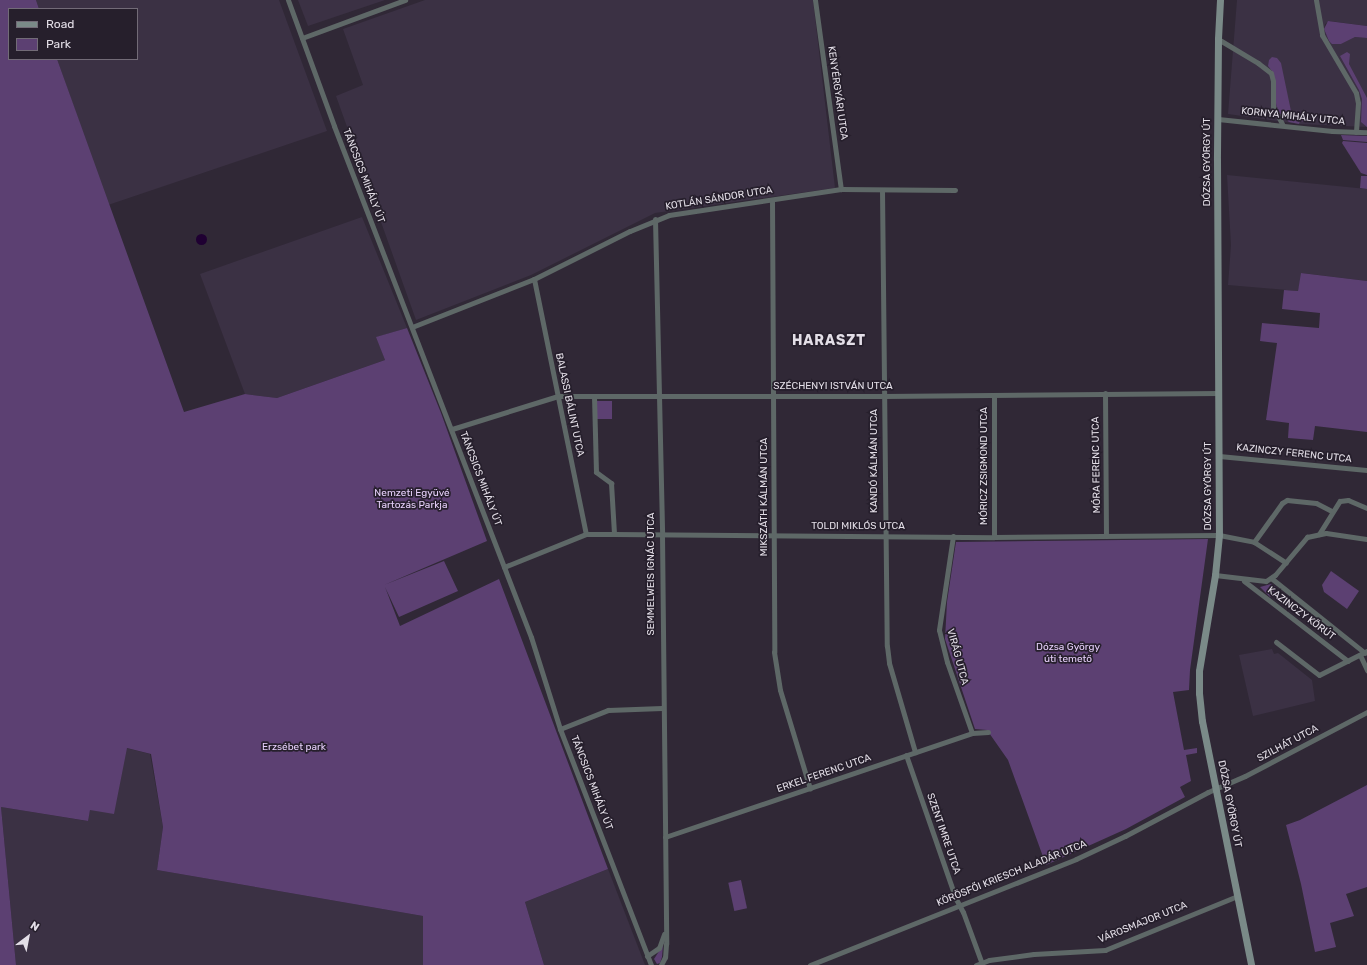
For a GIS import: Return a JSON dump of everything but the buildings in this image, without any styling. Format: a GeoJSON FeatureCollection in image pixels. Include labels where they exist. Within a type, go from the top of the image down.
{"type":"FeatureCollection","features":[{"type":"Feature","properties":{"kind":"main road","name":"DÓZSA GYÖRGY ÚT"},"geometry":{"type":"LineString","coordinates":[[1220,0],[1218,39],[1219,535],[1215,575],[1199,671],[1199,693],[1202,721],[1251,965]]}},
{"type":"Feature","properties":{"kind":"street","name":"TÁNCSICS MIHÁLY ÚT"},"geometry":{"type":"LineString","coordinates":[[288,0],[531,638],[560,729],[651,965]]}},
{"type":"Feature","properties":{"kind":"street"},"geometry":{"type":"LineString","coordinates":[[302,38],[405,0]]}},
{"type":"Feature","properties":{"kind":"street","name":"KENYÉRGYÁRI UTCA"},"geometry":{"type":"LineString","coordinates":[[815,0],[840,189]]}},
{"type":"Feature","properties":{"kind":"street"},"geometry":{"type":"LineString","coordinates":[[1316,0],[1322,35],[1356,92],[1358,103],[1356,132]]}},
{"type":"Feature","properties":{"kind":"street"},"geometry":{"type":"LineString","coordinates":[[1218,39],[1271,73],[1274,81],[1273,106],[1282,124]]}},
{"type":"Feature","properties":{"kind":"street","name":"KORNYA MIHÁLY UTCA"},"geometry":{"type":"LineString","coordinates":[[1218,119],[1233,119],[1367,132]]}},
{"type":"Feature","properties":{"kind":"street","name":"KOTLÁN SÁNDOR UTCA"},"geometry":{"type":"LineString","coordinates":[[412,327],[534,279],[655,219],[669,215],[840,189],[956,190]]}},
{"type":"Feature","properties":{"kind":"street","name":"KANDÓ KÁLMÁN UTCA"},"geometry":{"type":"LineString","coordinates":[[882,190],[887,654],[915,752]]}},
{"type":"Feature","properties":{"kind":"street","name":"MIKSZÁTH KÁLMÁN UTCA"},"geometry":{"type":"LineString","coordinates":[[772,200],[774,652],[776,673],[810,789]]}},
{"type":"Feature","properties":{"kind":"street","name":"SEMMELWEIS IGNÁC UTCA"},"geometry":{"type":"LineString","coordinates":[[655,219],[662,535],[662,708],[666,929],[666,951],[661,965]]}},
{"type":"Feature","properties":{"kind":"street","name":"BALASSI BÁLINT UTCA"},"geometry":{"type":"LineString","coordinates":[[534,279],[586,534]]}},
{"type":"Feature","properties":{"kind":"street","name":"MÓRA FERENC UTCA"},"geometry":{"type":"LineString","coordinates":[[1105,393],[1106,536]]}},
{"type":"Feature","properties":{"kind":"street","name":"SZÉCHENYI ISTVÁN UTCA"},"geometry":{"type":"LineString","coordinates":[[452,429],[558,396],[884,396],[1218,393]]}},
{"type":"Feature","properties":{"kind":"street","name":"MÓRICZ ZSIGMOND UTCA"},"geometry":{"type":"LineString","coordinates":[[994,395],[994,537]]}},
{"type":"Feature","properties":{"kind":"street"},"geometry":{"type":"LineString","coordinates":[[594,396],[596,472],[611,483],[614,534]]}},
{"type":"Feature","properties":{"kind":"street","name":"KAZINCZY FERENC UTCA"},"geometry":{"type":"LineString","coordinates":[[1219,456],[1367,470]]}},
{"type":"Feature","properties":{"kind":"street"},"geometry":{"type":"LineString","coordinates":[[1254,542],[1282,503],[1287,500],[1316,503],[1332,511]]}},
{"type":"Feature","properties":{"kind":"street"},"geometry":{"type":"LineString","coordinates":[[1367,508],[1344,500],[1332,511],[1319,534],[1367,539]]}},
{"type":"Feature","properties":{"kind":"street","name":"TOLDI MIKLÓS UTCA"},"geometry":{"type":"LineString","coordinates":[[504,567],[586,534],[994,537],[1219,535]]}},
{"type":"Feature","properties":{"kind":"street","name":"KAZINCZY KÖRÚT"},"geometry":{"type":"LineString","coordinates":[[1215,575],[1243,580],[1266,581],[1286,563],[1307,537],[1319,534]]}},
{"type":"Feature","properties":{"kind":"street"},"geometry":{"type":"LineString","coordinates":[[1219,535],[1254,542],[1286,563]]}},
{"type":"Feature","properties":{"kind":"street","name":"VIRÁG UTCA"},"geometry":{"type":"LineString","coordinates":[[953,536],[939,630],[947,662],[972,733]]}},
{"type":"Feature","properties":{"kind":"street","name":"KAZINCZY KÖRÚT"},"geometry":{"type":"LineString","coordinates":[[1271,578],[1364,653],[1367,670]]}},
{"type":"Feature","properties":{"kind":"street","name":"KAZINCZY KÖRÚT"},"geometry":{"type":"LineString","coordinates":[[1243,580],[1348,661]]}},
{"type":"Feature","properties":{"kind":"street"},"geometry":{"type":"LineString","coordinates":[[1276,642],[1319,675],[1364,653]]}},
{"type":"Feature","properties":{"kind":"street"},"geometry":{"type":"LineString","coordinates":[[560,729],[608,710],[662,708]]}},
{"type":"Feature","properties":{"kind":"street","name":"SZILHÁT UTCA"},"geometry":{"type":"LineString","coordinates":[[1216,789],[1246,776],[1367,712]]}},
{"type":"Feature","properties":{"kind":"street","name":"ERKEL FERENC UTCA"},"geometry":{"type":"LineString","coordinates":[[665,837],[972,733],[988,732]]}},
{"type":"Feature","properties":{"kind":"street","name":"SZENT IMRE UTCA"},"geometry":{"type":"LineString","coordinates":[[906,755],[959,905],[963,912],[980,964]]}},
{"type":"Feature","properties":{"kind":"street","name":"KÖRÖSFŐI KRIESCH ALADÁR UTCA"},"geometry":{"type":"LineString","coordinates":[[810,965],[1076,859],[1125,836],[1216,789]]}},
{"type":"Feature","properties":{"kind":"street","name":"VÁROSMAJOR UTCA"},"geometry":{"type":"LineString","coordinates":[[980,964],[989,960],[1034,954],[1105,950],[1236,896]]}},
{"type":"Feature","properties":{"kind":"street","name":"SEMMELWEIS IGNÁC UTCA"},"geometry":{"type":"LineString","coordinates":[[647,956],[659,948],[666,929]]}},
{"type":"Feature","properties":{"kind":"shaded area"},"geometry":{"type":"Polygon","coordinates":[[[36,0],[279,0],[327,131],[108,205],[57,60],[138,60],[138,8],[39,8],[36,0]]]}},
{"type":"Feature","properties":{"kind":"shaded area"},"geometry":{"type":"Polygon","coordinates":[[[298,0],[385,0],[308,26],[298,0]]]}},
{"type":"Feature","properties":{"kind":"shaded area"},"geometry":{"type":"Polygon","coordinates":[[[425,0],[813,0],[835,188],[655,213],[531,275],[416,320],[336,96],[363,85],[343,29],[425,0]]]}},
{"type":"Feature","properties":{"kind":"shaded area"},"geometry":{"type":"Polygon","coordinates":[[[1237,0],[1367,0],[1367,26],[1330,21],[1325,24],[1324,29],[1329,41],[1341,44],[1355,37],[1367,38],[1367,127],[1299,124],[1228,114],[1237,0]]]}},
{"type":"Feature","properties":{"kind":"shaded area"},"geometry":{"type":"Polygon","coordinates":[[[1227,175],[1367,189],[1367,281],[1302,273],[1298,291],[1228,285],[1231,245],[1227,175]]]}},
{"type":"Feature","properties":{"kind":"shaded area"},"geometry":{"type":"Polygon","coordinates":[[[362,217],[407,328],[377,337],[385,360],[277,398],[245,394],[200,274],[362,217]]]}},
{"type":"Feature","properties":{"kind":"shaded area"},"geometry":{"type":"Polygon","coordinates":[[[201,233],[205,235],[207,239],[205,243],[201,245],[197,243],[195,239],[197,235],[201,233]]]}},
{"type":"Feature","properties":{"kind":"shaded area"},"geometry":{"type":"Polygon","coordinates":[[[1272,649],[1274,654],[1278,653],[1312,680],[1315,701],[1253,716],[1239,655],[1272,649]]]}},
{"type":"Feature","properties":{"kind":"shaded area"},"geometry":{"type":"Polygon","coordinates":[[[126,748],[150,754],[163,827],[157,870],[423,916],[423,965],[16,965],[1,807],[87,821],[90,810],[126,748]]]}},
{"type":"Feature","properties":{"kind":"shaded area"},"geometry":{"type":"Polygon","coordinates":[[[608,869],[645,965],[544,965],[525,902],[608,869]]]}},
{"type":"Feature","properties":{"kind":"green space"},"geometry":{"type":"Polygon","coordinates":[[[0,0],[36,0],[39,8],[8,8],[8,60],[57,60],[184,412],[245,394],[277,398],[385,360],[376,337],[407,328],[441,413],[487,541],[384,585],[444,561],[458,591],[399,617],[385,587],[400,626],[499,579],[608,869],[525,902],[544,965],[423,965],[423,916],[157,870],[163,827],[151,754],[127,748],[114,814],[90,810],[88,821],[1,807],[16,965],[0,965],[0,0]]]}},
{"type":"Feature","properties":{"kind":"green space"},"geometry":{"type":"Polygon","coordinates":[[[1328,21],[1367,26],[1367,38],[1355,37],[1341,44],[1332,44],[1329,41],[1324,29],[1328,21]]]}},
{"type":"Feature","properties":{"kind":"green space"},"geometry":{"type":"Polygon","coordinates":[[[1347,52],[1350,54],[1349,64],[1367,98],[1367,127],[1361,122],[1362,99],[1359,90],[1340,56],[1347,52]]]}},
{"type":"Feature","properties":{"kind":"green space"},"geometry":{"type":"Polygon","coordinates":[[[1272,57],[1277,58],[1281,63],[1291,111],[1303,113],[1302,117],[1306,118],[1306,122],[1300,121],[1299,124],[1289,122],[1277,111],[1272,71],[1268,66],[1269,60],[1272,57]]]}},
{"type":"Feature","properties":{"kind":"green space"},"geometry":{"type":"Polygon","coordinates":[[[1341,135],[1367,136],[1367,142],[1343,140],[1341,135]]]}},
{"type":"Feature","properties":{"kind":"green space"},"geometry":{"type":"Polygon","coordinates":[[[1343,141],[1367,143],[1367,175],[1361,173],[1342,143],[1343,141]]]}},
{"type":"Feature","properties":{"kind":"green space"},"geometry":{"type":"Polygon","coordinates":[[[1361,176],[1367,176],[1367,189],[1360,188],[1361,176]]]}},
{"type":"Feature","properties":{"kind":"green space"},"geometry":{"type":"Polygon","coordinates":[[[1301,273],[1367,281],[1367,432],[1315,426],[1313,440],[1288,438],[1289,423],[1266,420],[1277,343],[1260,341],[1262,323],[1319,328],[1320,313],[1282,309],[1284,290],[1298,291],[1301,273]]]}},
{"type":"Feature","properties":{"kind":"green space"},"geometry":{"type":"Polygon","coordinates":[[[597,401],[612,401],[612,419],[597,419],[597,401]]]}},
{"type":"Feature","properties":{"kind":"green space","name":"Dózsa György úti temető"},"geometry":{"type":"Polygon","coordinates":[[[1208,539],[1190,670],[1189,690],[1173,692],[1184,750],[1197,748],[1197,753],[1186,755],[1191,781],[1180,787],[1185,797],[1126,829],[1046,865],[1008,760],[987,730],[975,729],[945,639],[947,602],[956,542],[1208,539]]]}},
{"type":"Feature","properties":{"kind":"green space"},"geometry":{"type":"Polygon","coordinates":[[[1331,571],[1359,591],[1347,609],[1324,592],[1322,585],[1331,571]]]}},
{"type":"Feature","properties":{"kind":"green space"},"geometry":{"type":"Polygon","coordinates":[[[1271,584],[1277,588],[1270,597],[1260,587],[1271,584]]]}},
{"type":"Feature","properties":{"kind":"green space"},"geometry":{"type":"Polygon","coordinates":[[[1367,785],[1367,887],[1346,894],[1354,916],[1330,923],[1336,947],[1315,952],[1301,884],[1286,825],[1300,820],[1367,785]]]}},
{"type":"Feature","properties":{"kind":"green space"},"geometry":{"type":"Polygon","coordinates":[[[741,880],[747,908],[734,911],[728,883],[741,880]]]}},
{"type":"Feature","properties":{"kind":"green space"},"geometry":{"type":"Polygon","coordinates":[[[663,945],[662,957],[660,963],[657,964],[654,959],[663,945]]]}},
{"type":"Feature","properties":{"kind":"district","name":"HARASZT"},"geometry":{"type":"Point","coordinates":[829,341]}},
{"type":"Feature","properties":{"kind":"park label","name":"Nemzeti Együvé Tartozás Parkja"},"geometry":{"type":"Point","coordinates":[412,498]}},
{"type":"Feature","properties":{"kind":"park label","name":"Erzsébet park"},"geometry":{"type":"Point","coordinates":[294,748]}}]}
